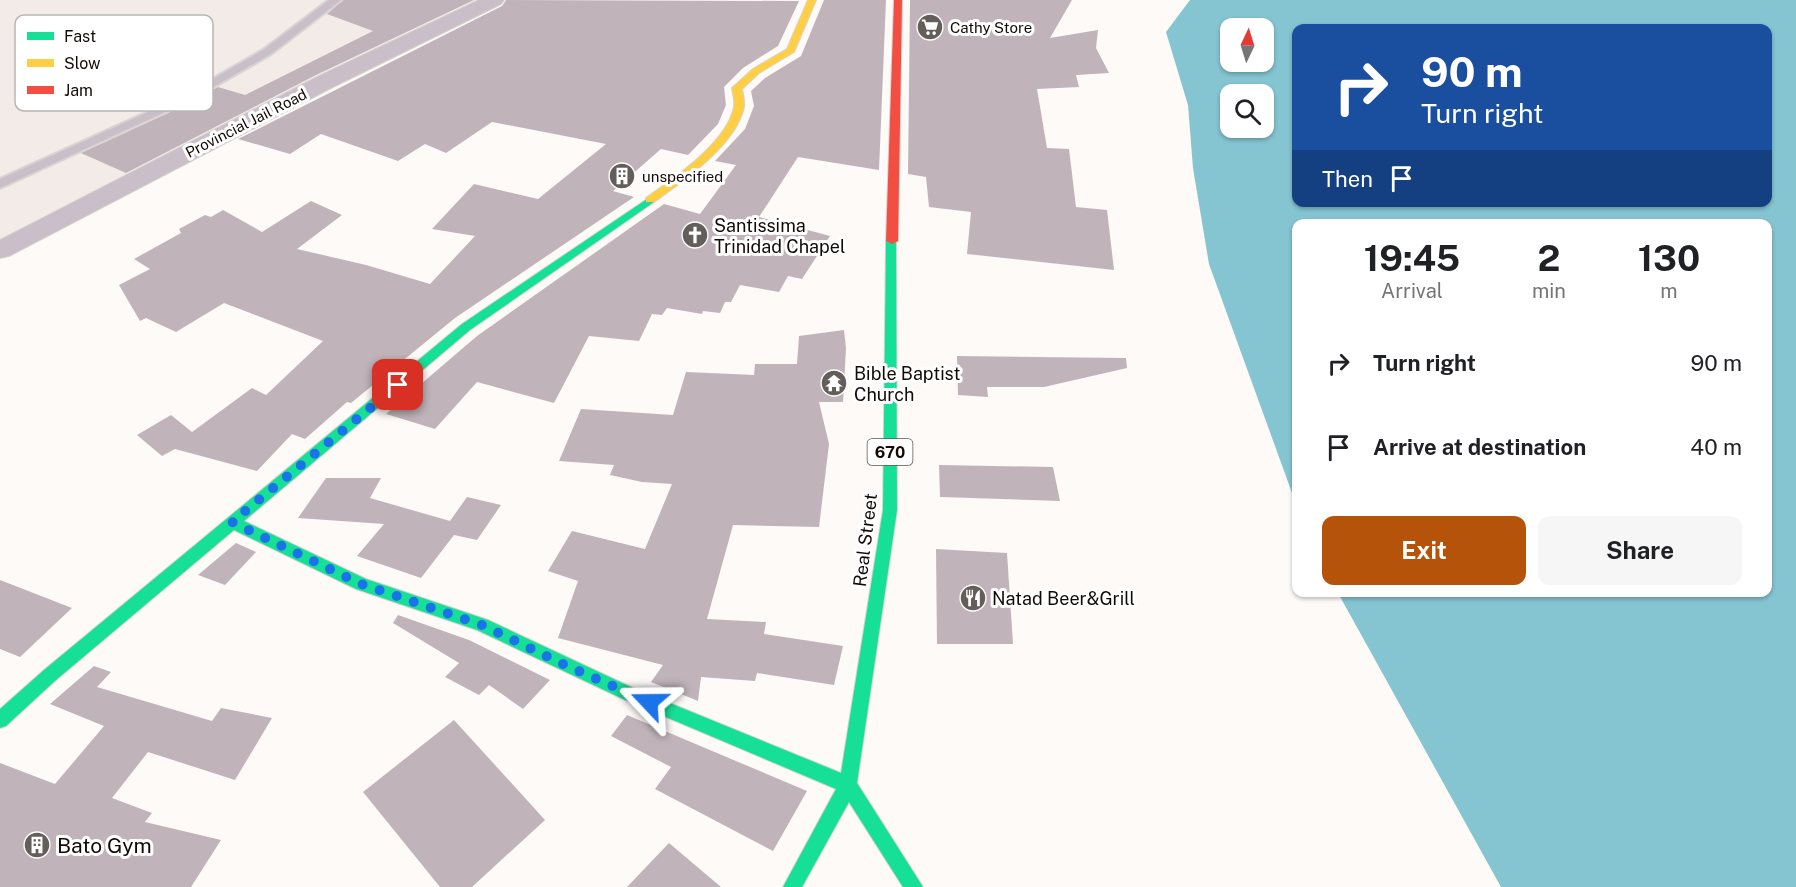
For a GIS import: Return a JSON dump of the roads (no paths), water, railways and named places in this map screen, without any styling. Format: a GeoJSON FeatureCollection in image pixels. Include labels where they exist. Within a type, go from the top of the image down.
{"type":"FeatureCollection","features":[{"type":"Feature","properties":{"kind":"street","name":"Provincial Jail Road"},"geometry":{"type":"LineString","coordinates":[[0,250],[325,82],[494,0]]}},
{"type":"Feature","properties":{"kind":"street"},"geometry":{"type":"LineString","coordinates":[[0,720],[50,675],[466,327],[683,177],[731,128],[740,105],[737,88],[756,71],[791,50],[812,0]]}},
{"type":"Feature","properties":{"kind":"street","name":"Real Street"},"geometry":{"type":"LineString","coordinates":[[792,887],[848,786],[890,510],[892,222],[898,0]]}},
{"type":"Feature","properties":{"kind":"street"},"geometry":{"type":"LineString","coordinates":[[232,522],[361,584],[482,625],[627,693],[848,786],[914,887]]}},
{"type":"Feature","properties":{"kind":"lane"},"geometry":{"type":"LineString","coordinates":[[213,83],[267,52],[336,0]]}},
{"type":"Feature","properties":{"kind":"lane"},"geometry":{"type":"LineString","coordinates":[[0,184],[159,111]]}},
{"type":"Feature","properties":{"kind":"water"},"geometry":{"type":"Polygon","coordinates":[[[1190,0],[1796,0],[1796,887],[1501,887],[1340,597],[1772,597],[1772,219],[1292,219],[1292,493],[1209,264],[1193,168],[1188,105],[1166,32],[1190,0]]]}},
{"type":"Feature","properties":{"kind":"place","name":"Cathy Store"},"geometry":{"type":"Point","coordinates":[930,27]}},
{"type":"Feature","properties":{"kind":"place","name":"unspecified"},"geometry":{"type":"Point","coordinates":[622,176]}},
{"type":"Feature","properties":{"kind":"place","name":"Santissima Trinidad Chapel"},"geometry":{"type":"Point","coordinates":[695,235]}},
{"type":"Feature","properties":{"kind":"place","name":"Bible Baptist Church"},"geometry":{"type":"Point","coordinates":[834,383]}},
{"type":"Feature","properties":{"kind":"place","name":"Natad Beer&Grill"},"geometry":{"type":"Point","coordinates":[973,598]}},
{"type":"Feature","properties":{"kind":"place","name":"Bato Gym"},"geometry":{"type":"Point","coordinates":[37,845]}}]}
